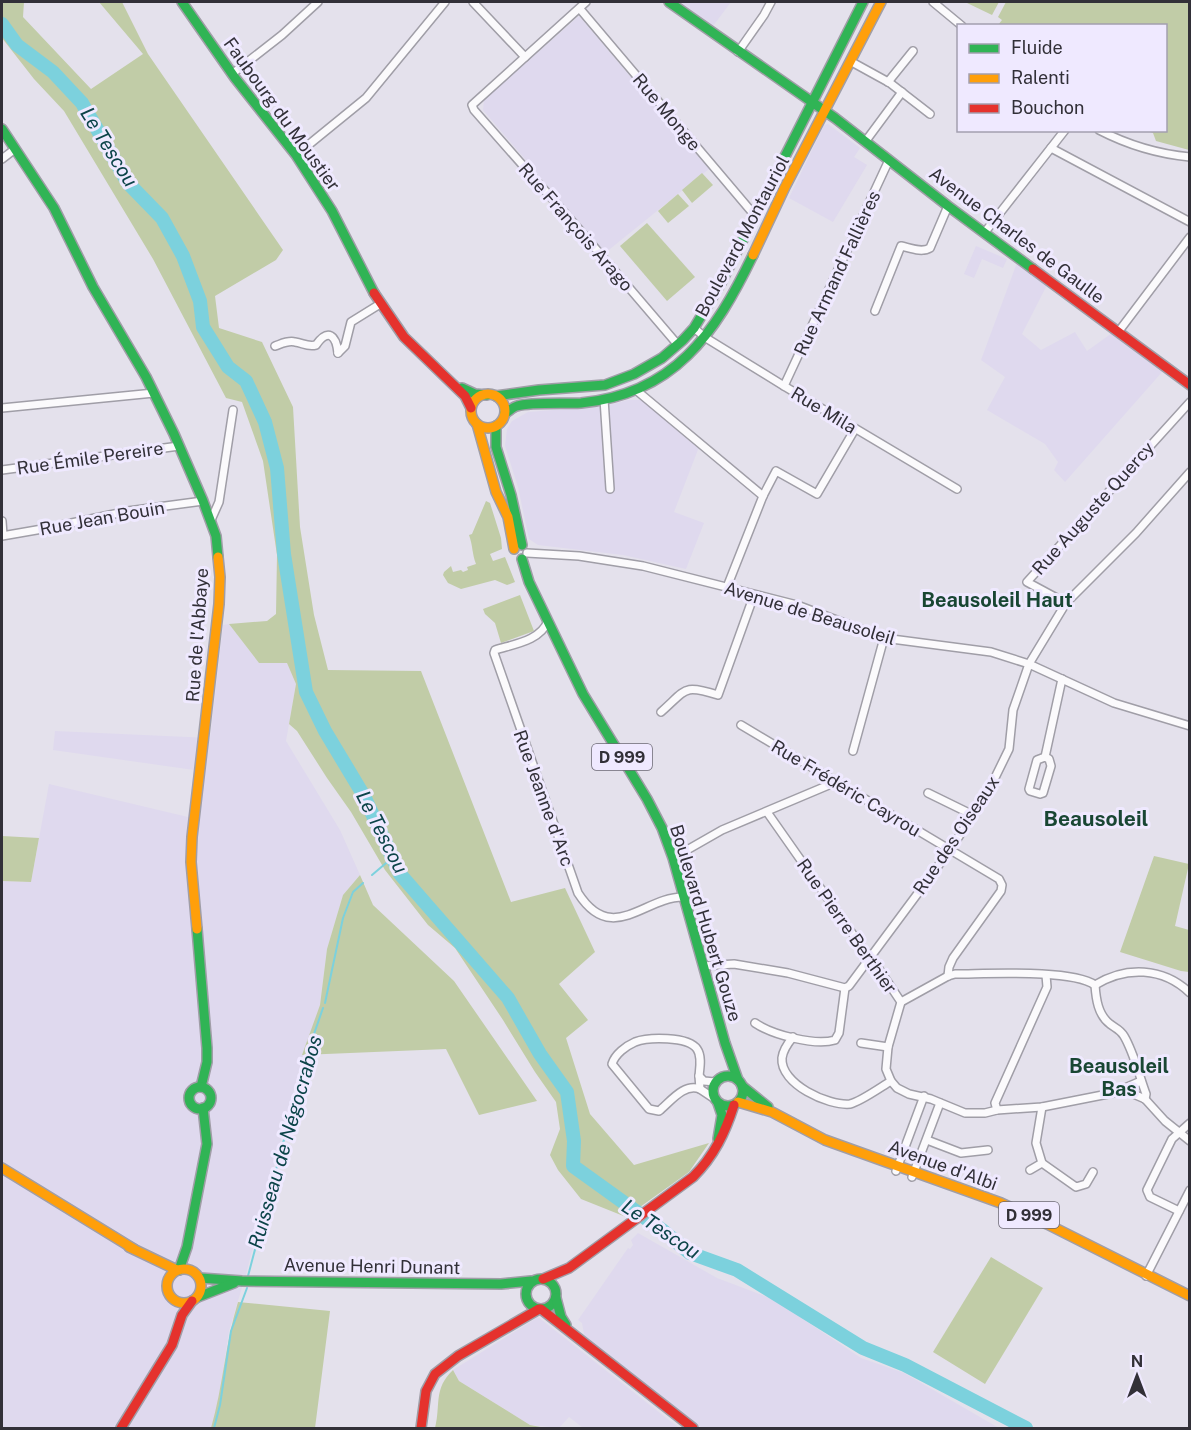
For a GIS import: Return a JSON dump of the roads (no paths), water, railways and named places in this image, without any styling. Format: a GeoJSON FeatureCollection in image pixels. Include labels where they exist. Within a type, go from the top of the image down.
{"type":"FeatureCollection","features":[{"type":"Feature","properties":{"kind":"main road","name":"Faubourg du Moustier"},"geometry":{"type":"LineString","coordinates":[[182,2],[232,74],[296,155],[332,211],[380,304],[404,337],[465,396],[471,408]]}},
{"type":"Feature","properties":{"kind":"main road","name":"Avenue Charles de Gaulle"},"geometry":{"type":"LineString","coordinates":[[669,2],[825,111],[948,206],[1190,385]]}},
{"type":"Feature","properties":{"kind":"main road","name":"Boulevard Montauriol"},"geometry":{"type":"LineString","coordinates":[[491,395],[590,387],[618,382],[662,358],[678,345],[694,328],[721,283],[864,2]]}},
{"type":"Feature","properties":{"kind":"main road","name":"Boulevard Montauriol"},"geometry":{"type":"LineString","coordinates":[[505,413],[516,406],[564,404],[604,399],[636,390],[672,369],[706,338],[733,294],[881,2]]}},
{"type":"Feature","properties":{"kind":"main road","name":"Rue de l'Abbaye"},"geometry":{"type":"LineString","coordinates":[[2,129],[51,203],[93,287],[154,393],[203,501],[216,536],[219,556],[219,604],[191,862],[207,1048],[207,1062],[201,1087]]}},
{"type":"Feature","properties":{"kind":"main road","name":"Faubourg du Moustier"},"geometry":{"type":"LineString","coordinates":[[434,365],[465,391],[491,395]]}},
{"type":"Feature","properties":{"kind":"main road"},"geometry":{"type":"LineString","coordinates":[[491,395],[501,400],[505,413],[504,418],[496,426],[486,428],[477,424],[472,417],[471,408],[478,397],[491,395]]}},
{"type":"Feature","properties":{"kind":"main road","name":"Boulevard Hubert Gouze"},"geometry":{"type":"LineString","coordinates":[[477,424],[496,492],[521,551]]}},
{"type":"Feature","properties":{"kind":"main road","name":"Boulevard Hubert Gouze"},"geometry":{"type":"LineString","coordinates":[[496,426],[496,447],[512,495],[521,551],[529,582],[583,694],[647,799],[662,828],[673,858],[725,1043],[740,1083]]}},
{"type":"Feature","properties":{"kind":"main road","name":"Boulevard Hubert Gouze"},"geometry":{"type":"LineString","coordinates":[[717,1081],[724,1067],[725,1043]]}},
{"type":"Feature","properties":{"kind":"main road"},"geometry":{"type":"LineString","coordinates":[[515,1322],[526,1299],[527,1287],[531,1281],[569,1268],[693,1177],[709,1161],[716,1150],[729,1124],[736,1103],[742,1095],[740,1083],[730,1076],[717,1081],[712,1091],[717,1101],[721,1121],[716,1150]]}},
{"type":"Feature","properties":{"kind":"main road","name":"Avenue d'Albi"},"geometry":{"type":"LineString","coordinates":[[740,1083],[780,1117]]}},
{"type":"Feature","properties":{"kind":"main road"},"geometry":{"type":"LineString","coordinates":[[201,1087],[207,1089],[211,1096],[208,1105],[202,1108],[193,1106],[189,1097],[193,1089],[201,1087]]}},
{"type":"Feature","properties":{"kind":"main road"},"geometry":{"type":"LineString","coordinates":[[717,1101],[726,1106],[736,1103]]}},
{"type":"Feature","properties":{"kind":"main road","name":"Avenue d'Albi"},"geometry":{"type":"LineString","coordinates":[[736,1103],[749,1103],[822,1138],[897,1169],[1025,1213],[1146,1276],[1190,1296]]}},
{"type":"Feature","properties":{"kind":"main road"},"geometry":{"type":"LineString","coordinates":[[178,1270],[187,1247],[207,1144],[202,1108]]}},
{"type":"Feature","properties":{"kind":"main road"},"geometry":{"type":"LineString","coordinates":[[2,1168],[134,1249],[178,1270]]}},
{"type":"Feature","properties":{"kind":"main road"},"geometry":{"type":"LineString","coordinates":[[121,1428],[165,1358],[182,1315],[201,1288],[187,1247]]}},
{"type":"Feature","properties":{"kind":"main road"},"geometry":{"type":"LineString","coordinates":[[148,1257],[162,1269],[168,1281]]}},
{"type":"Feature","properties":{"kind":"main road"},"geometry":{"type":"LineString","coordinates":[[421,1428],[423,1403],[435,1374],[459,1356],[515,1322],[550,1306],[569,1268]]}},
{"type":"Feature","properties":{"kind":"main road"},"geometry":{"type":"LineString","coordinates":[[177,1331],[177,1314],[173,1299],[168,1293],[168,1281],[170,1276],[178,1270],[184,1269],[197,1275]]}},
{"type":"Feature","properties":{"kind":"main road","name":"Avenue Henri Dunant"},"geometry":{"type":"LineString","coordinates":[[197,1275],[242,1281],[501,1284],[531,1281]]}},
{"type":"Feature","properties":{"kind":"main road"},"geometry":{"type":"LineString","coordinates":[[543,1278],[554,1286],[561,1317],[569,1330]]}},
{"type":"Feature","properties":{"kind":"main road","name":"Avenue Henri Dunant"},"geometry":{"type":"LineString","coordinates":[[195,1299],[242,1281]]}},
{"type":"Feature","properties":{"kind":"main road","name":"Avenue Henri Dunant"},"geometry":{"type":"LineString","coordinates":[[501,1284],[526,1299]]}},
{"type":"Feature","properties":{"kind":"main road"},"geometry":{"type":"LineString","coordinates":[[173,1299],[183,1303],[195,1299]]}},
{"type":"Feature","properties":{"kind":"main road"},"geometry":{"type":"LineString","coordinates":[[526,1299],[529,1304],[540,1309],[569,1330],[693,1428]]}},
{"type":"Feature","properties":{"kind":"street"},"geometry":{"type":"LineString","coordinates":[[232,74],[318,2]]}},
{"type":"Feature","properties":{"kind":"street"},"geometry":{"type":"LineString","coordinates":[[296,155],[366,98],[445,2]]}},
{"type":"Feature","properties":{"kind":"street"},"geometry":{"type":"LineString","coordinates":[[473,2],[525,57],[586,2]]}},
{"type":"Feature","properties":{"kind":"street"},"geometry":{"type":"LineString","coordinates":[[738,52],[771,2]]}},
{"type":"Feature","properties":{"kind":"street"},"geometry":{"type":"LineString","coordinates":[[933,2],[960,24]]}},
{"type":"Feature","properties":{"kind":"street","name":"Rue Monge"},"geometry":{"type":"LineString","coordinates":[[580,9],[751,211],[756,214]]}},
{"type":"Feature","properties":{"kind":"street"},"geometry":{"type":"LineString","coordinates":[[888,82],[913,51]]}},
{"type":"Feature","properties":{"kind":"street","name":"Rue François Arago"},"geometry":{"type":"LineString","coordinates":[[525,57],[472,105],[474,110],[678,345]]}},
{"type":"Feature","properties":{"kind":"street"},"geometry":{"type":"LineString","coordinates":[[850,62],[888,82],[930,114]]}},
{"type":"Feature","properties":{"kind":"street"},"geometry":{"type":"LineString","coordinates":[[865,142],[901,93]]}},
{"type":"Feature","properties":{"kind":"street"},"geometry":{"type":"LineString","coordinates":[[985,232],[1063,132]]}},
{"type":"Feature","properties":{"kind":"street"},"geometry":{"type":"LineString","coordinates":[[1103,132],[1155,152],[1190,157]]}},
{"type":"Feature","properties":{"kind":"street"},"geometry":{"type":"LineString","coordinates":[[1051,148],[1190,222]]}},
{"type":"Feature","properties":{"kind":"street"},"geometry":{"type":"LineString","coordinates":[[2,159],[15,149]]}},
{"type":"Feature","properties":{"kind":"street","name":"Rue Armand Fallières"},"geometry":{"type":"LineString","coordinates":[[784,387],[889,160]]}},
{"type":"Feature","properties":{"kind":"street"},"geometry":{"type":"LineString","coordinates":[[874,311],[901,246],[920,250],[930,248],[948,206]]}},
{"type":"Feature","properties":{"kind":"street"},"geometry":{"type":"LineString","coordinates":[[1119,332],[1190,237]]}},
{"type":"Feature","properties":{"kind":"street"},"geometry":{"type":"LineString","coordinates":[[275,346],[286,342],[316,345],[322,337],[328,335],[337,343],[338,353],[345,346],[351,322],[380,304]]}},
{"type":"Feature","properties":{"kind":"street","name":"Rue Mila"},"geometry":{"type":"LineString","coordinates":[[694,328],[784,387],[957,489]]}},
{"type":"Feature","properties":{"kind":"street"},"geometry":{"type":"LineString","coordinates":[[636,390],[763,496]]}},
{"type":"Feature","properties":{"kind":"street"},"geometry":{"type":"LineString","coordinates":[[2,408],[154,393]]}},
{"type":"Feature","properties":{"kind":"street"},"geometry":{"type":"LineString","coordinates":[[604,399],[610,489]]}},
{"type":"Feature","properties":{"kind":"street","name":"Rue Auguste Quercy"},"geometry":{"type":"LineString","coordinates":[[1066,603],[1027,582],[1190,402]]}},
{"type":"Feature","properties":{"kind":"street"},"geometry":{"type":"LineString","coordinates":[[211,520],[219,502],[233,410]]}},
{"type":"Feature","properties":{"kind":"street"},"geometry":{"type":"LineString","coordinates":[[727,587],[763,496],[776,471],[817,494],[855,429]]}},
{"type":"Feature","properties":{"kind":"street","name":"Rue Émile Pereire"},"geometry":{"type":"LineString","coordinates":[[2,470],[179,446]]}},
{"type":"Feature","properties":{"kind":"street","name":"Rue des Oiseaux"},"geometry":{"type":"LineString","coordinates":[[845,988],[849,986],[950,850],[988,792],[1009,749],[1013,710],[1029,664],[1066,603],[1136,533],[1190,472]]}},
{"type":"Feature","properties":{"kind":"street","name":"Rue Jean Bouin"},"geometry":{"type":"LineString","coordinates":[[2,536],[128,511],[203,501]]}},
{"type":"Feature","properties":{"kind":"street"},"geometry":{"type":"LineString","coordinates":[[2,521],[2,536]]}},
{"type":"Feature","properties":{"kind":"street","name":"Avenue de Beausoleil"},"geometry":{"type":"LineString","coordinates":[[521,551],[627,563],[797,605],[884,638],[991,652],[1029,664],[1114,703],[1190,726]]}},
{"type":"Feature","properties":{"kind":"street"},"geometry":{"type":"LineString","coordinates":[[661,712],[687,689],[696,688],[718,695],[754,595]]}},
{"type":"Feature","properties":{"kind":"street","name":"Rue Jeanne d'Arc"},"geometry":{"type":"LineString","coordinates":[[548,621],[546,628],[535,637],[495,650],[494,653],[578,893],[599,913],[616,917],[637,913],[673,897],[683,897]]}},
{"type":"Feature","properties":{"kind":"street"},"geometry":{"type":"LineString","coordinates":[[853,751],[884,638]]}},
{"type":"Feature","properties":{"kind":"street"},"geometry":{"type":"LineString","coordinates":[[1045,757],[1062,679]]}},
{"type":"Feature","properties":{"kind":"street","name":"Rue Frédéric Cayrou"},"geometry":{"type":"LineString","coordinates":[[741,725],[999,879],[1002,885],[1001,891],[953,958],[948,976]]}},
{"type":"Feature","properties":{"kind":"street"},"geometry":{"type":"LineString","coordinates":[[1045,757],[1050,761],[1050,766],[1043,793],[1040,794],[1029,789],[1037,760],[1045,757]]}},
{"type":"Feature","properties":{"kind":"street"},"geometry":{"type":"LineString","coordinates":[[673,858],[722,830],[836,782]]}},
{"type":"Feature","properties":{"kind":"street"},"geometry":{"type":"LineString","coordinates":[[928,793],[973,815]]}},
{"type":"Feature","properties":{"kind":"street","name":"Rue Pierre Berthier"},"geometry":{"type":"LineString","coordinates":[[767,812],[901,1002],[888,1047],[886,1069],[891,1081]]}},
{"type":"Feature","properties":{"kind":"street"},"geometry":{"type":"LineString","coordinates":[[703,966],[734,964],[788,973],[845,988],[839,1034],[835,1040],[827,1043],[793,1037],[766,1030],[755,1023]]}},
{"type":"Feature","properties":{"kind":"street"},"geometry":{"type":"LineString","coordinates":[[1095,985],[1116,974],[1134,972],[1163,976],[1179,983],[1190,984]]}},
{"type":"Feature","properties":{"kind":"street"},"geometry":{"type":"LineString","coordinates":[[901,1002],[955,974],[1067,975],[1087,980],[1095,985]]}},
{"type":"Feature","properties":{"kind":"street"},"geometry":{"type":"LineString","coordinates":[[997,1110],[994,1103],[1047,987],[1046,975]]}},
{"type":"Feature","properties":{"kind":"street"},"geometry":{"type":"LineString","coordinates":[[1179,983],[1190,993]]}},
{"type":"Feature","properties":{"kind":"street"},"geometry":{"type":"LineString","coordinates":[[1095,985],[1096,998],[1103,1017],[1122,1033],[1146,1094],[1145,1099]]}},
{"type":"Feature","properties":{"kind":"street"},"geometry":{"type":"LineString","coordinates":[[793,1037],[785,1047],[782,1059],[784,1067],[796,1084],[809,1094],[824,1099],[851,1104],[891,1081],[897,1088],[909,1094],[924,1096],[965,1113],[985,1113],[1042,1107],[1125,1092],[1145,1099],[1165,1121],[1190,1141]]}},
{"type":"Feature","properties":{"kind":"street"},"geometry":{"type":"LineString","coordinates":[[700,1089],[699,1053],[689,1042],[677,1039],[636,1041],[616,1056],[612,1064],[649,1109],[659,1112],[689,1087],[700,1089],[717,1101]]}},
{"type":"Feature","properties":{"kind":"street"},"geometry":{"type":"LineString","coordinates":[[861,1043],[888,1047]]}},
{"type":"Feature","properties":{"kind":"street"},"geometry":{"type":"LineString","coordinates":[[699,1076],[704,1081],[717,1081]]}},
{"type":"Feature","properties":{"kind":"street"},"geometry":{"type":"LineString","coordinates":[[1125,1092],[1127,1087],[1141,1081]]}},
{"type":"Feature","properties":{"kind":"street"},"geometry":{"type":"LineString","coordinates":[[897,1169],[924,1096]]}},
{"type":"Feature","properties":{"kind":"street"},"geometry":{"type":"LineString","coordinates":[[913,1174],[940,1103]]}},
{"type":"Feature","properties":{"kind":"street"},"geometry":{"type":"LineString","coordinates":[[1042,1107],[1036,1143],[1042,1163],[1076,1187],[1086,1184],[1093,1172]]}},
{"type":"Feature","properties":{"kind":"street"},"geometry":{"type":"LineString","coordinates":[[1179,1211],[1150,1197],[1147,1190],[1172,1139],[1190,1124]]}},
{"type":"Feature","properties":{"kind":"street"},"geometry":{"type":"LineString","coordinates":[[927,1140],[961,1153],[988,1150]]}},
{"type":"Feature","properties":{"kind":"street"},"geometry":{"type":"LineString","coordinates":[[1030,1170],[1042,1163]]}},
{"type":"Feature","properties":{"kind":"street"},"geometry":{"type":"LineString","coordinates":[[1146,1276],[1190,1190]]}},
{"type":"Feature","properties":{"kind":"waterway","name":"Le Tescou"},"geometry":{"type":"LineString","coordinates":[[2,24],[17,45],[53,72],[82,103],[128,183],[162,218],[183,256],[200,301],[203,327],[228,367],[246,381],[265,422],[277,468],[284,554],[306,692],[325,731],[364,796],[400,874],[508,998],[540,1054],[567,1092],[574,1141],[573,1166],[690,1253],[737,1270],[863,1348],[905,1365],[1026,1428]]}},
{"type":"Feature","properties":{"kind":"waterway","name":"Ruisseau de Négocrabos"},"geometry":{"type":"LineString","coordinates":[[372,875],[392,858]]}},
{"type":"Feature","properties":{"kind":"waterway","name":"Ruisseau de Négocrabos"},"geometry":{"type":"LineString","coordinates":[[325,1003],[343,918],[353,892],[363,883]]}},
{"type":"Feature","properties":{"kind":"waterway","name":"Ruisseau de Négocrabos"},"geometry":{"type":"LineString","coordinates":[[248,1276],[305,1060],[323,1008]]}},
{"type":"Feature","properties":{"kind":"waterway","name":"Ruisseau de Négocrabos"},"geometry":{"type":"LineString","coordinates":[[214,1428],[220,1405],[231,1331],[247,1288]]}},
{"type":"Feature","properties":{"kind":"district","name":"Beausoleil Haut"},"geometry":{"type":"Point","coordinates":[997,600]}},
{"type":"Feature","properties":{"kind":"district","name":"Beausoleil"},"geometry":{"type":"Point","coordinates":[1096,818]}},
{"type":"Feature","properties":{"kind":"district","name":"Beausoleil Bas"},"geometry":{"type":"Point","coordinates":[1119,1078]}}]}
